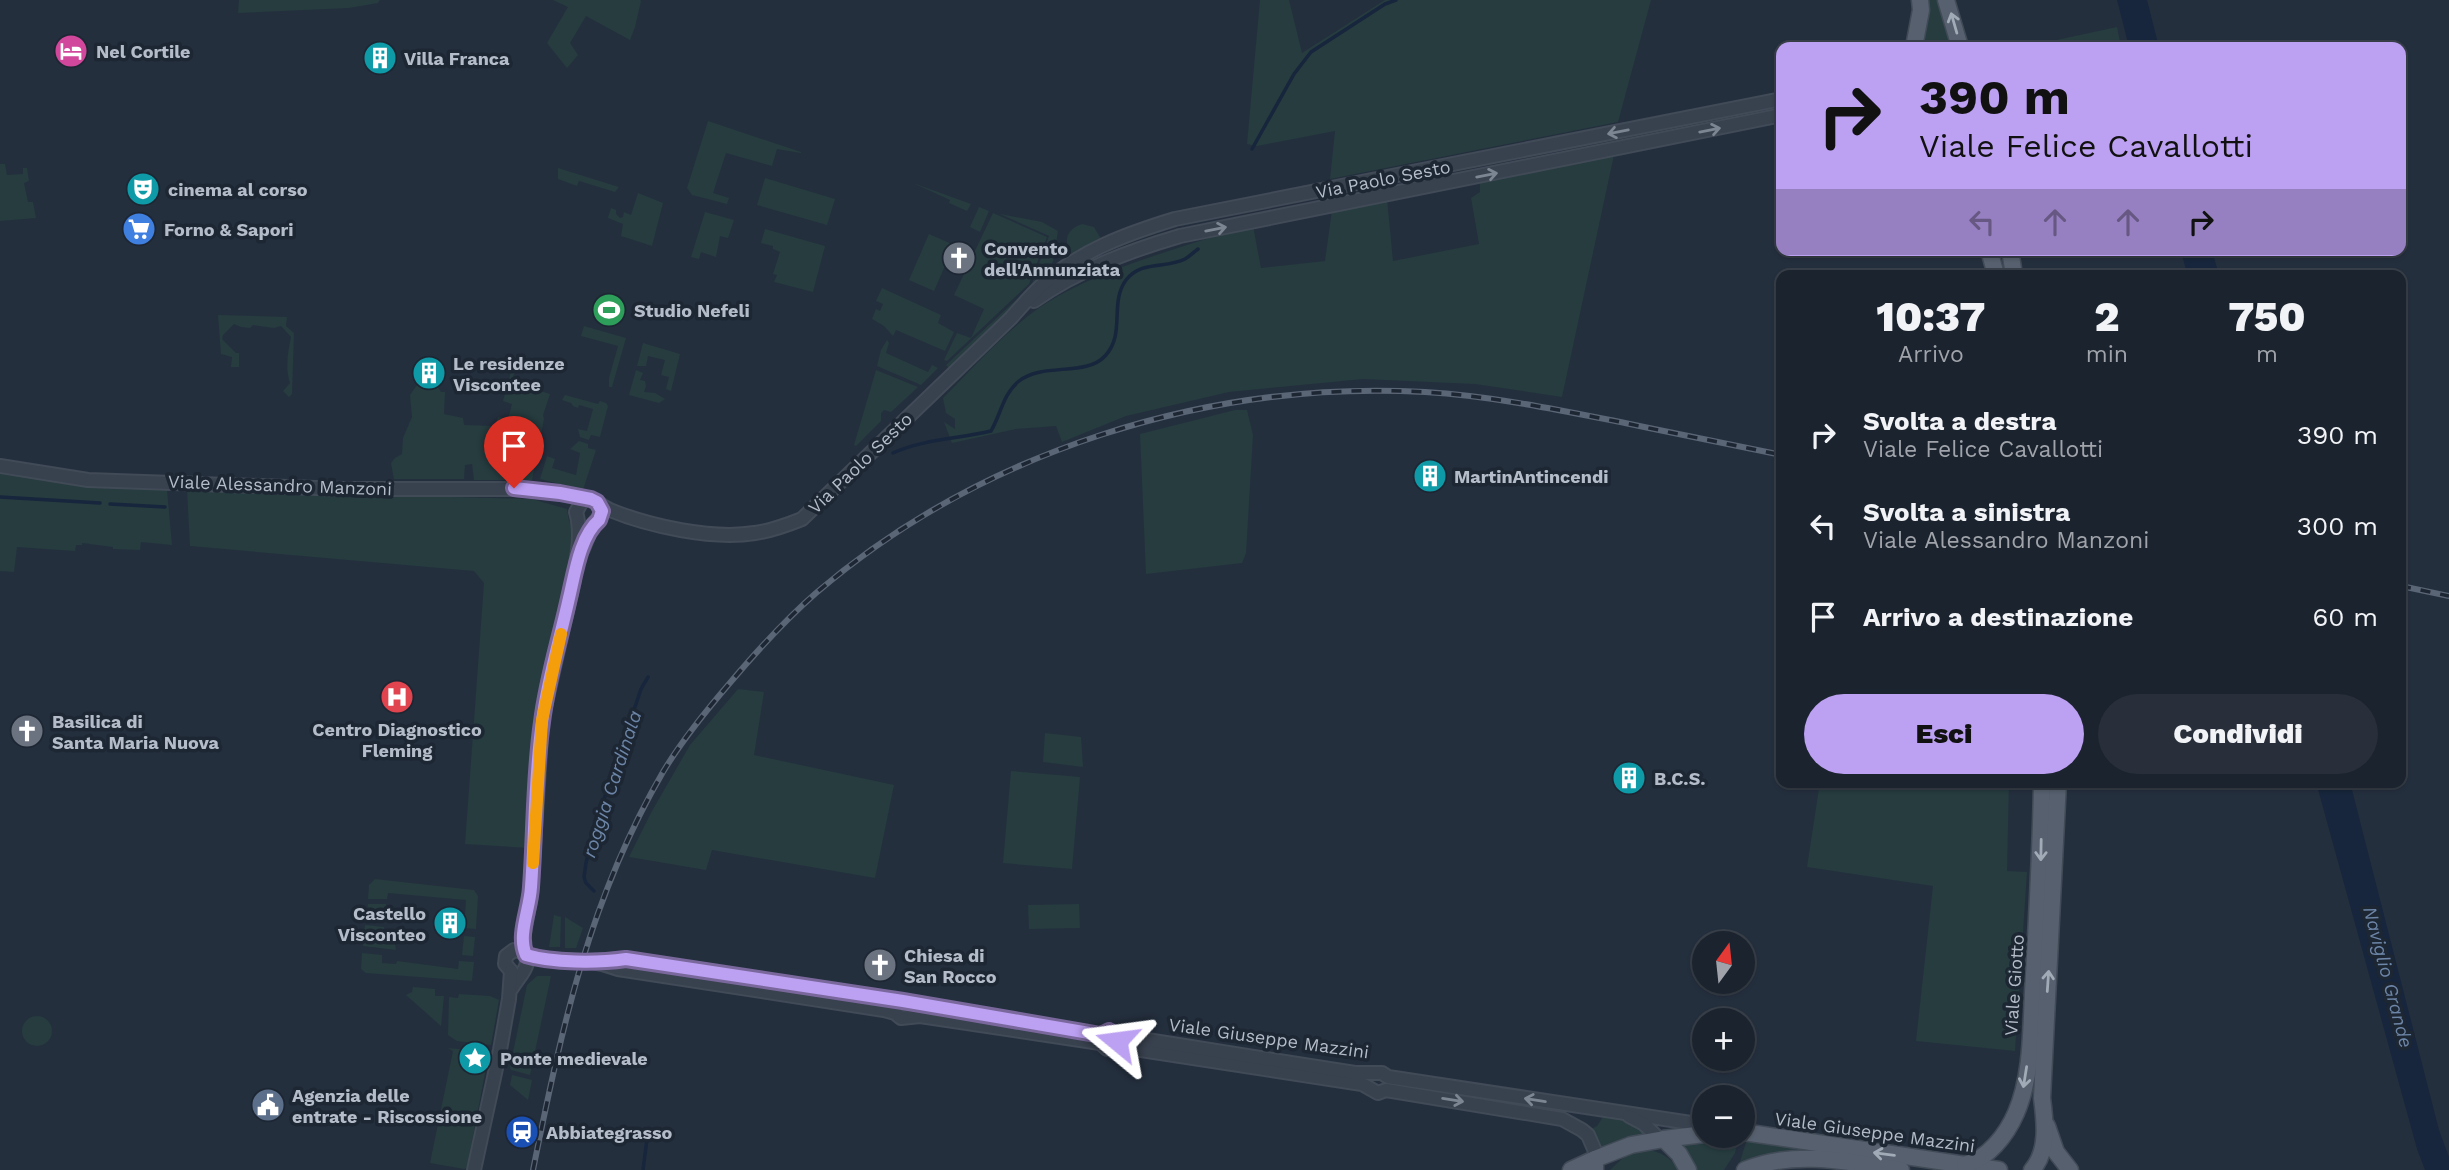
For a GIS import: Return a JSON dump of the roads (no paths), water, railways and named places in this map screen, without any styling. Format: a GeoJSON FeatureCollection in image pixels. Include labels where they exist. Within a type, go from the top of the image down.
{"type":"FeatureCollection","features":[{"type":"Feature","properties":{"kind":"main road"},"geometry":{"type":"LineString","coordinates":[[1915,42],[1921,10],[1920,0]]}},
{"type":"Feature","properties":{"kind":"main road"},"geometry":{"type":"LineString","coordinates":[[1946,0],[1959,42]]}},
{"type":"Feature","properties":{"kind":"main road","name":"Viale Giotto"},"geometry":{"type":"LineString","coordinates":[[1965,1165],[1979,1161],[2000,1139],[2015,1116],[2026,1080],[2041,864],[2042,788]]}},
{"type":"Feature","properties":{"kind":"main road","name":"Viale Giotto"},"geometry":{"type":"LineString","coordinates":[[2058,788],[2042,1098],[2045,1123],[2056,1152],[2070,1170]]}},
{"type":"Feature","properties":{"kind":"main road","name":"Viale Giotto"},"geometry":{"type":"LineString","coordinates":[[2032,1170],[2040,1156],[2045,1123]]}},
{"type":"Feature","properties":{"kind":"main road","name":"Viale Giuseppe Mazzini"},"geometry":{"type":"LineString","coordinates":[[1755,1134],[1999,1170]]}},
{"type":"Feature","properties":{"kind":"main road"},"geometry":{"type":"LineString","coordinates":[[1571,1170],[1596,1162],[1630,1145],[1692,1135]]}},
{"type":"Feature","properties":{"kind":"main road","name":"Viale Giuseppe Mazzini"},"geometry":{"type":"LineString","coordinates":[[1662,1139],[1679,1154],[1688,1170]]}},
{"type":"Feature","properties":{"kind":"main road","name":"Viale Giuseppe Mazzini"},"geometry":{"type":"LineString","coordinates":[[1745,1170],[1782,1160],[1808,1158],[1902,1170]]}},
{"type":"Feature","properties":{"kind":"street","name":"Via Paolo Sesto"},"geometry":{"type":"LineString","coordinates":[[599,504],[636,518],[698,532],[734,535],[754,534],[802,519],[1041,286],[1086,253],[1124,235],[1175,219],[1776,100]]}},
{"type":"Feature","properties":{"kind":"street","name":"Via Paolo Sesto"},"geometry":{"type":"LineString","coordinates":[[1011,318],[1049,291],[1121,254],[1180,236],[1776,116]]}},
{"type":"Feature","properties":{"kind":"street","name":"Viale Alessandro Manzoni"},"geometry":{"type":"LineString","coordinates":[[0,466],[88,480],[344,489],[514,488],[586,499]]}},
{"type":"Feature","properties":{"kind":"street"},"geometry":{"type":"LineString","coordinates":[[560,493],[585,524],[597,521]]}},
{"type":"Feature","properties":{"kind":"street"},"geometry":{"type":"LineString","coordinates":[[474,1170],[509,999],[521,958],[531,894],[542,720],[572,587],[578,550],[579,504],[586,499],[593,500],[599,504],[602,511],[586,540],[572,587]]}},
{"type":"Feature","properties":{"kind":"street","name":"Via Paolo Sesto"},"geometry":{"type":"LineString","coordinates":[[597,521],[636,518]]}},
{"type":"Feature","properties":{"kind":"street"},"geometry":{"type":"LineString","coordinates":[[521,958],[586,960],[601,962],[618,970],[901,1006],[1101,1039],[1107,1049],[1116,1041]]}},
{"type":"Feature","properties":{"kind":"street"},"geometry":{"type":"LineString","coordinates":[[901,1006],[901,1018],[920,1016],[1101,1039]]}},
{"type":"Feature","properties":{"kind":"street","name":"Viale Giuseppe Mazzini"},"geometry":{"type":"LineString","coordinates":[[1116,1041],[1355,1073],[1562,1119],[1588,1135],[1596,1162]]}},
{"type":"Feature","properties":{"kind":"street","name":"Viale Giuseppe Mazzini"},"geometry":{"type":"LineString","coordinates":[[1116,1041],[1370,1087],[1371,1078],[1692,1123]]}},
{"type":"Feature","properties":{"kind":"street","name":"Viale Giuseppe Mazzini"},"geometry":{"type":"LineString","coordinates":[[1623,1112],[1662,1139]]}},
{"type":"Feature","properties":{"kind":"water"},"geometry":{"type":"Polygon","coordinates":[[[2117,0],[2147,0],[2158,42],[2128,42],[2117,0]]]}},
{"type":"Feature","properties":{"kind":"water"},"geometry":{"type":"Polygon","coordinates":[[[2182,256],[2214,256],[2218,270],[2186,270],[2182,256]]]}},
{"type":"Feature","properties":{"kind":"water","name":"Naviglio Grande"},"geometry":{"type":"Polygon","coordinates":[[[2318,788],[2352,788],[2439,1130],[2449,1157],[2449,1170],[2425,1170],[2318,788]]]}},
{"type":"Feature","properties":{"kind":"waterway","name":"roggia Cardinala"},"geometry":{"type":"LineString","coordinates":[[1252,149],[1294,74],[1311,52],[1385,4],[1396,0]]}},
{"type":"Feature","properties":{"kind":"waterway","name":"roggia Cardinala"},"geometry":{"type":"LineString","coordinates":[[893,453],[929,442],[991,431],[1006,398],[1019,381],[1040,372],[1076,368],[1097,362],[1105,356],[1115,338],[1118,298],[1126,280],[1139,270],[1177,262],[1198,249]]}},
{"type":"Feature","properties":{"kind":"waterway"},"geometry":{"type":"LineString","coordinates":[[0,497],[100,503]]}},
{"type":"Feature","properties":{"kind":"waterway"},"geometry":{"type":"LineString","coordinates":[[110,504],[165,507]]}},
{"type":"Feature","properties":{"kind":"waterway","name":"roggia Cardinala"},"geometry":{"type":"LineString","coordinates":[[594,891],[584,877],[594,829],[641,689],[648,677]]}},
{"type":"Feature","properties":{"kind":"waterway","name":"roggia Cardinala"},"geometry":{"type":"LineString","coordinates":[[643,1170],[648,1131]]}},
{"type":"Feature","properties":{"kind":"railway"},"geometry":{"type":"LineString","coordinates":[[533,1170],[567,1015],[597,916],[637,820],[670,760],[739,672],[804,604],[881,543],[951,500],[1024,464],[1101,435],[1181,413],[1262,398],[1343,391],[1425,392],[1501,400],[1776,454]]}},
{"type":"Feature","properties":{"kind":"railway"},"geometry":{"type":"LineString","coordinates":[[2406,587],[2449,596]]}},
{"type":"Feature","properties":{"kind":"place","name":"Nel Cortile"},"geometry":{"type":"Point","coordinates":[71,51]}},
{"type":"Feature","properties":{"kind":"place","name":"Villa Franca"},"geometry":{"type":"Point","coordinates":[380,58]}},
{"type":"Feature","properties":{"kind":"place","name":"cinema al corso"},"geometry":{"type":"Point","coordinates":[143,189]}},
{"type":"Feature","properties":{"kind":"place","name":"Forno & Sapori"},"geometry":{"type":"Point","coordinates":[139,229]}},
{"type":"Feature","properties":{"kind":"place","name":"Convento dell'Annunziata"},"geometry":{"type":"Point","coordinates":[959,258]}},
{"type":"Feature","properties":{"kind":"place","name":"Studio Nefeli"},"geometry":{"type":"Point","coordinates":[609,310]}},
{"type":"Feature","properties":{"kind":"place","name":"Le residenze Viscontee"},"geometry":{"type":"Point","coordinates":[429,373]}},
{"type":"Feature","properties":{"kind":"place","name":"MartinAntincendi"},"geometry":{"type":"Point","coordinates":[1430,476]}},
{"type":"Feature","properties":{"kind":"place","name":"Centro Diagnostico Fleming"},"geometry":{"type":"Point","coordinates":[397,697]}},
{"type":"Feature","properties":{"kind":"place","name":"Basilica di Santa Maria Nuova"},"geometry":{"type":"Point","coordinates":[27,731]}},
{"type":"Feature","properties":{"kind":"place","name":"B.C.S."},"geometry":{"type":"Point","coordinates":[1629,778]}},
{"type":"Feature","properties":{"kind":"place","name":"Castello Visconteo"},"geometry":{"type":"Point","coordinates":[450,923]}},
{"type":"Feature","properties":{"kind":"place","name":"Chiesa di San Rocco"},"geometry":{"type":"Point","coordinates":[880,965]}},
{"type":"Feature","properties":{"kind":"place","name":"Ponte medievale"},"geometry":{"type":"Point","coordinates":[475,1058]}},
{"type":"Feature","properties":{"kind":"place","name":"Agenzia delle entrate - Riscossione"},"geometry":{"type":"Point","coordinates":[268,1105]}},
{"type":"Feature","properties":{"kind":"place","name":"Abbiategrasso"},"geometry":{"type":"Point","coordinates":[522,1132]}}]}
